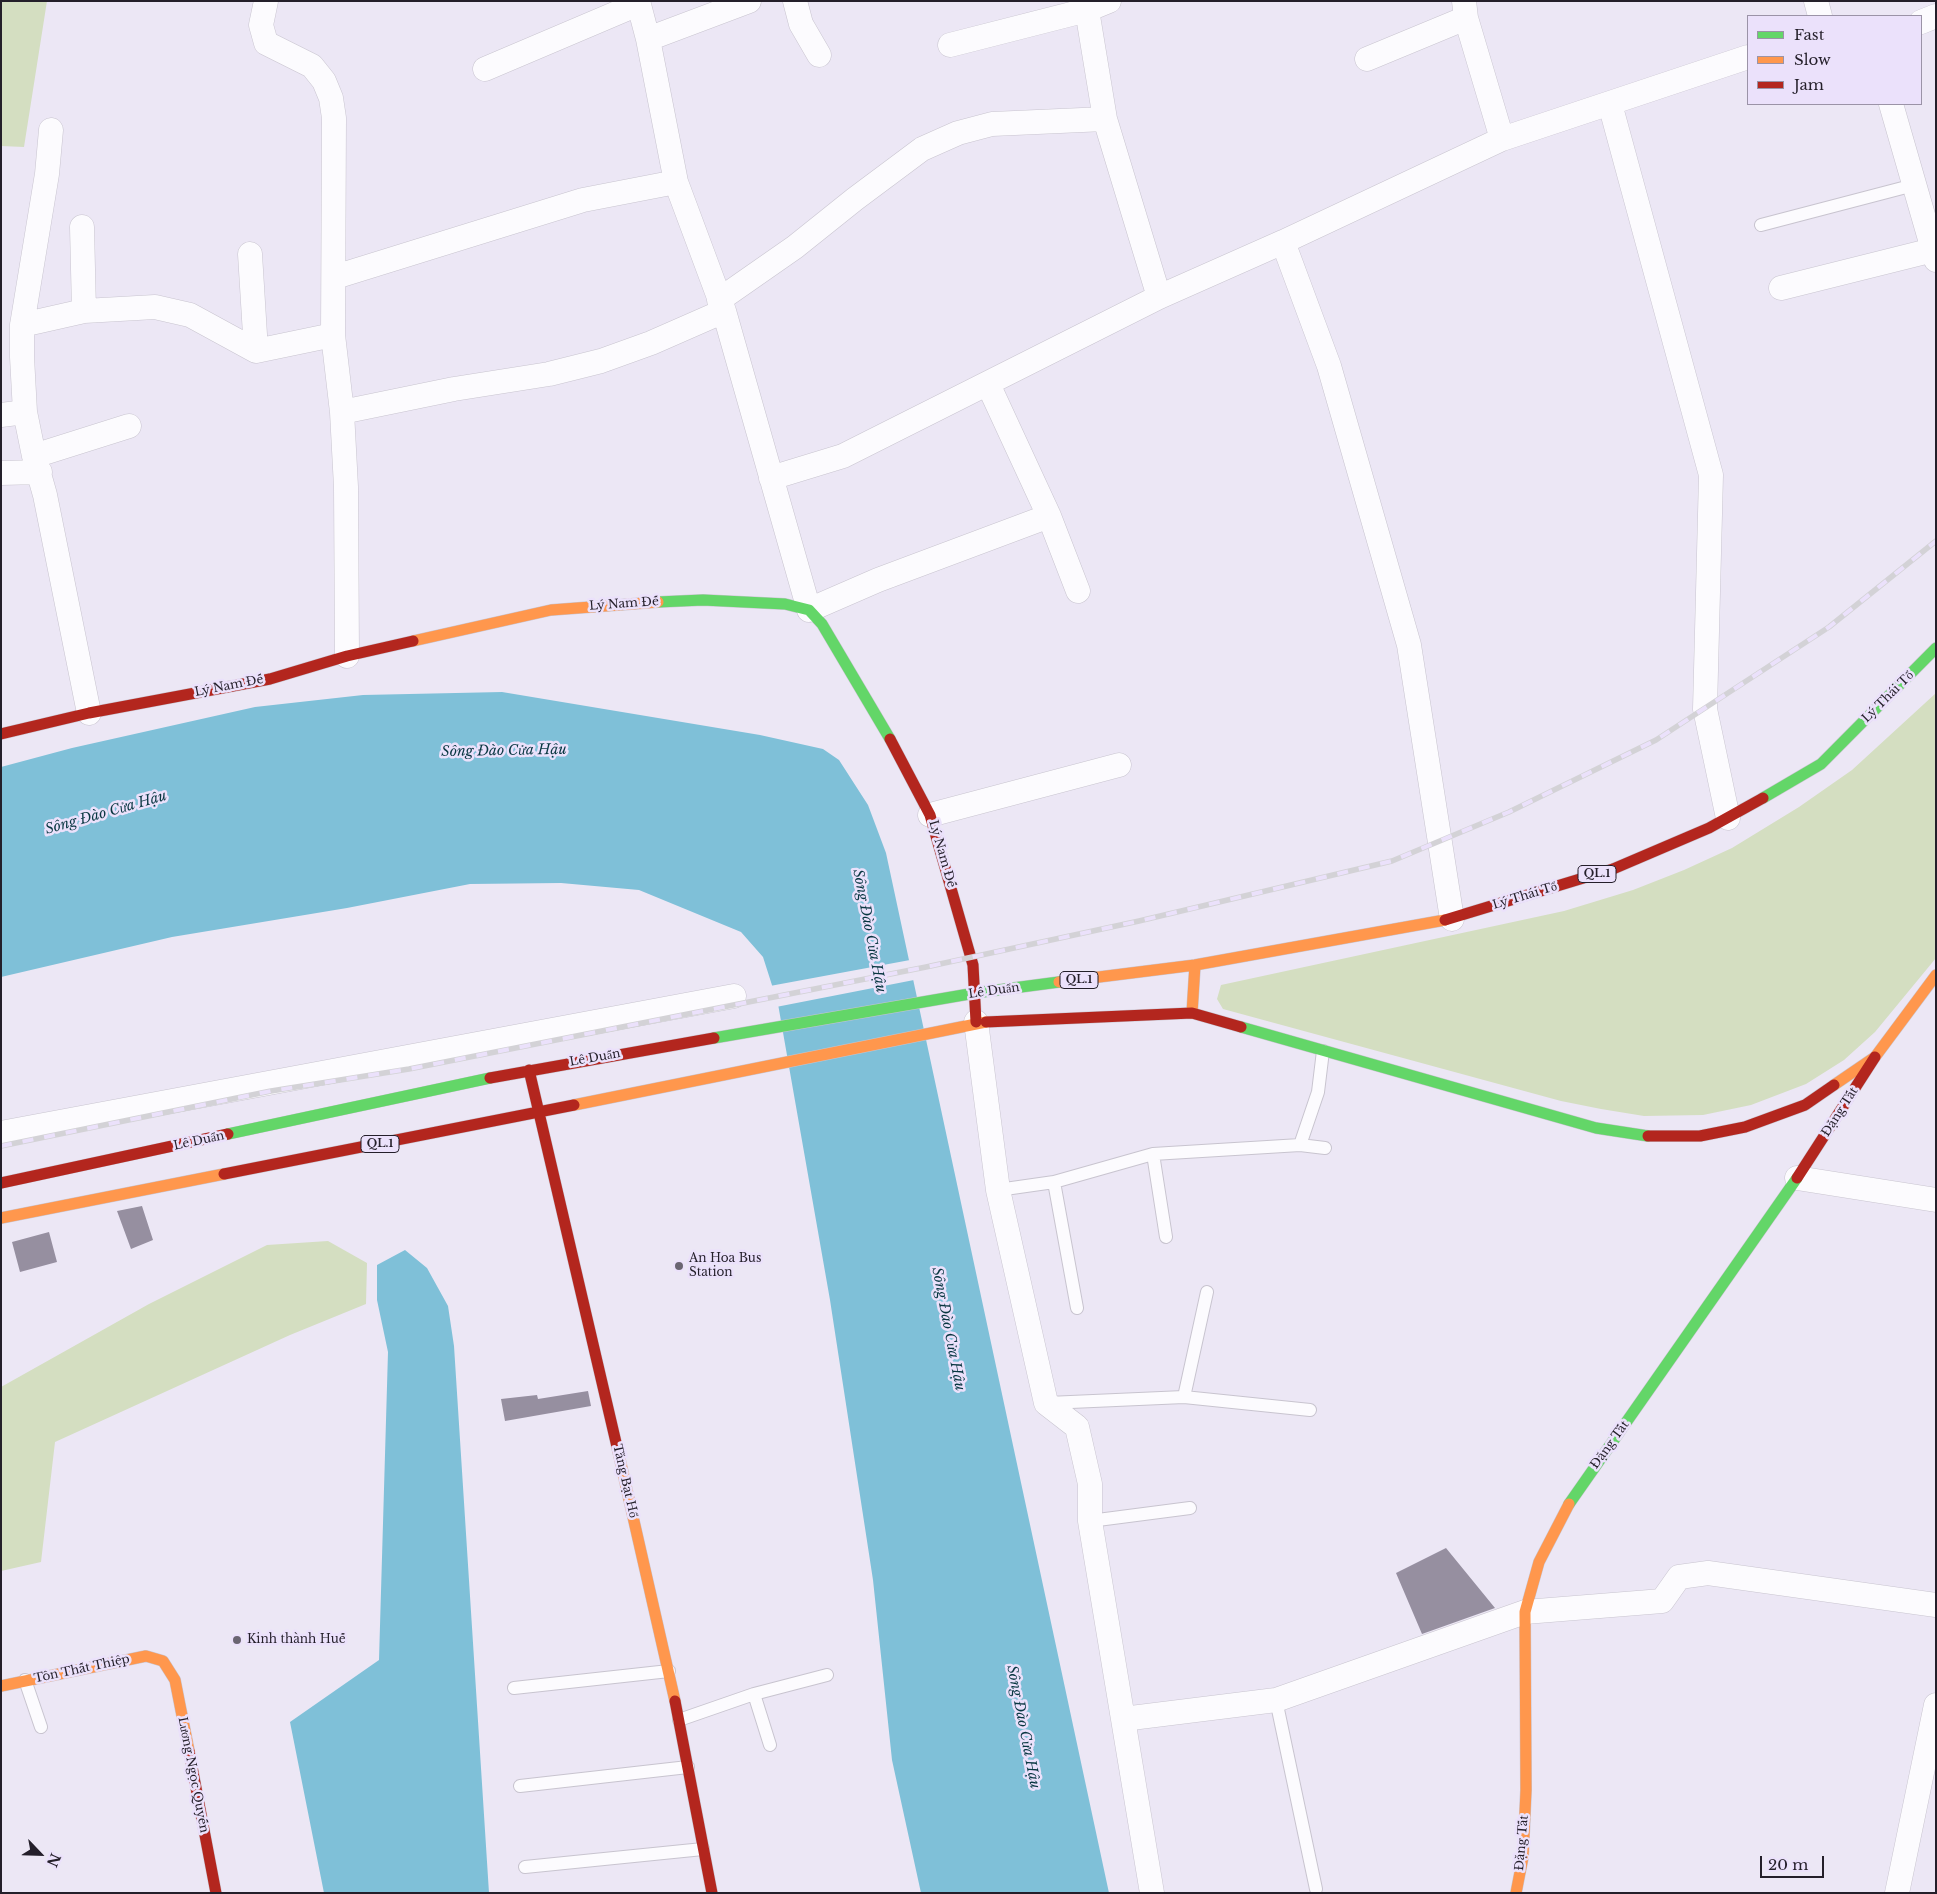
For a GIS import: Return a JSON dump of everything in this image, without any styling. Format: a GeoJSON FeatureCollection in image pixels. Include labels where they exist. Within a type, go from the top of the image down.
{"type":"FeatureCollection","features":[{"type":"Feature","properties":{"kind":"main road","name":"Lý Nam Đế"},"geometry":{"type":"LineString","coordinates":[[1,734],[90,713],[270,679],[347,656],[551,610],[621,603],[703,600],[785,604],[809,610],[822,624],[886,730],[930,815],[971,957],[975,993],[968,1023]]}},
{"type":"Feature","properties":{"kind":"main road","name":"Lý Thái Tổ"},"geometry":{"type":"LineString","coordinates":[[1194,965],[1452,919],[1613,869],[1709,828],[1821,764],[1936,648]]}},
{"type":"Feature","properties":{"kind":"main road","name":"Lê Duẩn"},"geometry":{"type":"LineString","coordinates":[[1,1183],[529,1070],[975,993],[1194,965]]}},
{"type":"Feature","properties":{"kind":"main road"},"geometry":{"type":"LineString","coordinates":[[1192,1013],[1194,965]]}},
{"type":"Feature","properties":{"kind":"main road","name":"QL.1"},"geometry":{"type":"LineString","coordinates":[[1,1218],[539,1113],[618,1094],[968,1023],[1192,1013],[1596,1128],[1651,1136],[1700,1136],[1744,1127],[1805,1105],[1875,1057],[1936,975]]}},
{"type":"Feature","properties":{"kind":"main road","name":"Đặng Tất"},"geometry":{"type":"LineString","coordinates":[[1516,1893],[1523,1857],[1526,1790],[1525,1612],[1539,1562],[1555,1528],[1574,1496],[1797,1178],[1875,1057]]}},
{"type":"Feature","properties":{"kind":"main road","name":"Tăng Bạt Hổ"},"geometry":{"type":"LineString","coordinates":[[529,1070],[669,1671],[712,1893]]}},
{"type":"Feature","properties":{"kind":"main road","name":"Tôn Thất Thiệp"},"geometry":{"type":"LineString","coordinates":[[1,1686],[146,1656],[163,1661]]}},
{"type":"Feature","properties":{"kind":"main road","name":"Lương Ngọc Quyến"},"geometry":{"type":"LineString","coordinates":[[163,1661],[175,1680],[216,1893]]}},
{"type":"Feature","properties":{"kind":"street"},"geometry":{"type":"LineString","coordinates":[[266,1],[261,25],[266,43],[312,66],[324,80],[331,98],[334,118],[335,278],[333,335],[342,412],[346,487],[347,656]]}},
{"type":"Feature","properties":{"kind":"street"},"geometry":{"type":"LineString","coordinates":[[648,39],[749,1]]}},
{"type":"Feature","properties":{"kind":"street"},"geometry":{"type":"LineString","coordinates":[[795,1],[801,24],[819,55]]}},
{"type":"Feature","properties":{"kind":"street"},"geometry":{"type":"LineString","coordinates":[[950,45],[1087,10],[1109,1]]}},
{"type":"Feature","properties":{"kind":"street"},"geometry":{"type":"LineString","coordinates":[[1816,1],[1820,15]]}},
{"type":"Feature","properties":{"kind":"street"},"geometry":{"type":"LineString","coordinates":[[485,69],[638,2],[648,39],[676,182],[722,306],[809,610],[878,580],[1049,516]]}},
{"type":"Feature","properties":{"kind":"street"},"geometry":{"type":"LineString","coordinates":[[1087,10],[1105,119],[1159,297]]}},
{"type":"Feature","properties":{"kind":"street"},"geometry":{"type":"LineString","coordinates":[[1367,59],[1465,10],[1502,139]]}},
{"type":"Feature","properties":{"kind":"street"},"geometry":{"type":"LineString","coordinates":[[1922,22],[1936,16]]}},
{"type":"Feature","properties":{"kind":"street"},"geometry":{"type":"LineString","coordinates":[[772,478],[843,456],[1159,297],[1283,242],[1502,139],[1747,57]]}},
{"type":"Feature","properties":{"kind":"street"},"geometry":{"type":"LineString","coordinates":[[1610,104],[1711,475],[1705,709],[1728,818]]}},
{"type":"Feature","properties":{"kind":"street"},"geometry":{"type":"LineString","coordinates":[[1781,288],[1934,255],[1891,105]]}},
{"type":"Feature","properties":{"kind":"street"},"geometry":{"type":"LineString","coordinates":[[342,412],[454,388],[549,374],[601,361],[651,343],[722,306],[854,199],[922,149],[958,133],[992,124],[1105,119]]}},
{"type":"Feature","properties":{"kind":"street"},"geometry":{"type":"LineString","coordinates":[[51,130],[48,174],[22,325],[25,412],[90,713]]}},
{"type":"Feature","properties":{"kind":"street"},"geometry":{"type":"LineString","coordinates":[[335,278],[583,200],[676,182]]}},
{"type":"Feature","properties":{"kind":"street"},"geometry":{"type":"LineString","coordinates":[[82,227],[84,312]]}},
{"type":"Feature","properties":{"kind":"street"},"geometry":{"type":"LineString","coordinates":[[1283,242],[1330,366],[1409,645],[1452,919]]}},
{"type":"Feature","properties":{"kind":"street"},"geometry":{"type":"LineString","coordinates":[[250,254],[256,352]]}},
{"type":"Feature","properties":{"kind":"street"},"geometry":{"type":"LineString","coordinates":[[22,325],[84,312],[155,307],[190,315],[256,352],[333,335]]}},
{"type":"Feature","properties":{"kind":"street"},"geometry":{"type":"LineString","coordinates":[[988,384],[1049,516],[1078,592]]}},
{"type":"Feature","properties":{"kind":"street"},"geometry":{"type":"LineString","coordinates":[[1,414],[25,412]]}},
{"type":"Feature","properties":{"kind":"street"},"geometry":{"type":"LineString","coordinates":[[1,473],[37,464],[129,426]]}},
{"type":"Feature","properties":{"kind":"street"},"geometry":{"type":"LineString","coordinates":[[930,815],[1119,765]]}},
{"type":"Feature","properties":{"kind":"street"},"geometry":{"type":"LineString","coordinates":[[1,1133],[734,996]]}},
{"type":"Feature","properties":{"kind":"street"},"geometry":{"type":"LineString","coordinates":[[968,1023],[998,1190],[1046,1403],[1078,1427],[1090,1484],[1090,1520],[1152,1893]]}},
{"type":"Feature","properties":{"kind":"street"},"geometry":{"type":"LineString","coordinates":[[1797,1178],[1936,1200]]}},
{"type":"Feature","properties":{"kind":"street"},"geometry":{"type":"LineString","coordinates":[[1123,1719],[1276,1700],[1525,1612],[1662,1601],[1679,1577],[1708,1573],[1936,1605]]}},
{"type":"Feature","properties":{"kind":"street"},"geometry":{"type":"LineString","coordinates":[[1896,1893],[1936,1705]]}},
{"type":"Feature","properties":{"kind":"lane"},"geometry":{"type":"LineString","coordinates":[[1761,225],[1914,184]]}},
{"type":"Feature","properties":{"kind":"lane"},"geometry":{"type":"LineString","coordinates":[[1300,1145],[1318,1092],[1323,1051]]}},
{"type":"Feature","properties":{"kind":"lane"},"geometry":{"type":"LineString","coordinates":[[998,1190],[1054,1182],[1154,1154],[1300,1145],[1325,1148]]}},
{"type":"Feature","properties":{"kind":"lane"},"geometry":{"type":"LineString","coordinates":[[1154,1154],[1166,1237]]}},
{"type":"Feature","properties":{"kind":"lane"},"geometry":{"type":"LineString","coordinates":[[1054,1182],[1077,1308]]}},
{"type":"Feature","properties":{"kind":"lane"},"geometry":{"type":"LineString","coordinates":[[1184,1397],[1207,1292]]}},
{"type":"Feature","properties":{"kind":"lane"},"geometry":{"type":"LineString","coordinates":[[1046,1403],[1184,1397],[1310,1410]]}},
{"type":"Feature","properties":{"kind":"lane"},"geometry":{"type":"LineString","coordinates":[[1090,1520],[1190,1508]]}},
{"type":"Feature","properties":{"kind":"lane"},"geometry":{"type":"LineString","coordinates":[[514,1688],[669,1671]]}},
{"type":"Feature","properties":{"kind":"lane"},"geometry":{"type":"LineString","coordinates":[[679,1720],[754,1694],[827,1675]]}},
{"type":"Feature","properties":{"kind":"lane"},"geometry":{"type":"LineString","coordinates":[[25,1680],[41,1727]]}},
{"type":"Feature","properties":{"kind":"lane"},"geometry":{"type":"LineString","coordinates":[[754,1694],[770,1745]]}},
{"type":"Feature","properties":{"kind":"lane"},"geometry":{"type":"LineString","coordinates":[[1276,1700],[1316,1889]]}},
{"type":"Feature","properties":{"kind":"lane"},"geometry":{"type":"LineString","coordinates":[[520,1786],[688,1767]]}},
{"type":"Feature","properties":{"kind":"lane"},"geometry":{"type":"LineString","coordinates":[[525,1868],[702,1849]]}},
{"type":"Feature","properties":{"kind":"green space"},"geometry":{"type":"Polygon","coordinates":[[[1,1],[47,1],[24,147],[1,146],[1,1]]]}},
{"type":"Feature","properties":{"kind":"green space"},"geometry":{"type":"Polygon","coordinates":[[[1936,693],[1936,958],[1875,1032],[1844,1060],[1806,1084],[1751,1105],[1703,1115],[1644,1116],[1561,1101],[1223,1009],[1217,999],[1221,985],[1564,911],[1633,890],[1684,870],[1732,848],[1799,807],[1852,770],[1936,693]]]}},
{"type":"Feature","properties":{"kind":"green space"},"geometry":{"type":"Polygon","coordinates":[[[328,1241],[367,1263],[366,1304],[290,1335],[55,1442],[41,1562],[1,1571],[1,1387],[149,1304],[267,1245],[328,1241]]]}},
{"type":"Feature","properties":{"kind":"water","name":"Sông Đào Cửa Hậu"},"geometry":{"type":"Polygon","coordinates":[[[502,692],[760,735],[823,749],[839,760],[868,805],[886,853],[1109,1893],[921,1893],[892,1760],[873,1580],[830,1300],[778,1004],[763,957],[741,932],[639,890],[561,883],[470,884],[347,908],[172,937],[1,977],[1,767],[72,748],[255,707],[363,695],[502,692]]]}},
{"type":"Feature","properties":{"kind":"water"},"geometry":{"type":"Polygon","coordinates":[[[405,1250],[427,1268],[448,1306],[454,1346],[489,1893],[324,1893],[290,1722],[379,1660],[388,1352],[377,1300],[377,1265],[405,1250]]]}},
{"type":"Feature","properties":{"kind":"pier"},"geometry":{"type":"Polygon","coordinates":[[[910,960],[914,980],[776,1007],[770,986],[910,960]]]}},
{"type":"Feature","properties":{"kind":"building"},"geometry":{"type":"Polygon","coordinates":[[[142,1206],[153,1240],[131,1249],[117,1211],[142,1206]]]}},
{"type":"Feature","properties":{"kind":"building"},"geometry":{"type":"Polygon","coordinates":[[[49,1232],[57,1262],[20,1272],[12,1242],[49,1232]]]}},
{"type":"Feature","properties":{"kind":"building"},"geometry":{"type":"Polygon","coordinates":[[[588,1391],[591,1406],[505,1421],[501,1399],[537,1395],[538,1399],[588,1391]]]}},
{"type":"Feature","properties":{"kind":"building"},"geometry":{"type":"Polygon","coordinates":[[[1446,1548],[1495,1608],[1422,1634],[1396,1573],[1446,1548]]]}},
{"type":"Feature","properties":{"kind":"railway"},"geometry":{"type":"LineString","coordinates":[[1,1146],[271,1091],[409,1069],[926,967],[1139,921],[1392,861],[1509,812],[1656,740],[1829,627],[1936,541]]}},
{"type":"Feature","properties":{"kind":"traffic: fast"},"geometry":{"type":"LineString","coordinates":[[658,602],[703,600],[785,604],[809,610],[822,624],[890,739]]}},
{"type":"Feature","properties":{"kind":"traffic: fast"},"geometry":{"type":"LineString","coordinates":[[1763,798],[1821,764],[1936,648]]}},
{"type":"Feature","properties":{"kind":"traffic: fast"},"geometry":{"type":"LineString","coordinates":[[714,1038],[975,993],[1059,982]]}},
{"type":"Feature","properties":{"kind":"traffic: fast"},"geometry":{"type":"LineString","coordinates":[[1241,1027],[1596,1128],[1648,1136]]}},
{"type":"Feature","properties":{"kind":"traffic: fast"},"geometry":{"type":"LineString","coordinates":[[228,1134],[490,1078]]}},
{"type":"Feature","properties":{"kind":"traffic: fast"},"geometry":{"type":"LineString","coordinates":[[1569,1504],[1797,1178]]}},
{"type":"Feature","properties":{"kind":"traffic: slow"},"geometry":{"type":"LineString","coordinates":[[413,641],[551,610],[658,602]]}},
{"type":"Feature","properties":{"kind":"traffic: slow"},"geometry":{"type":"LineString","coordinates":[[1059,982],[1195,965],[1445,920]]}},
{"type":"Feature","properties":{"kind":"traffic: slow"},"geometry":{"type":"LineString","coordinates":[[1192,1013],[1195,965]]}},
{"type":"Feature","properties":{"kind":"traffic: slow"},"geometry":{"type":"LineString","coordinates":[[1834,1085],[1875,1057],[1936,975]]}},
{"type":"Feature","properties":{"kind":"traffic: slow"},"geometry":{"type":"LineString","coordinates":[[574,1105],[986,1022]]}},
{"type":"Feature","properties":{"kind":"traffic: slow"},"geometry":{"type":"LineString","coordinates":[[1,1218],[224,1174]]}},
{"type":"Feature","properties":{"kind":"traffic: slow"},"geometry":{"type":"LineString","coordinates":[[618,1451],[675,1701]]}},
{"type":"Feature","properties":{"kind":"traffic: slow"},"geometry":{"type":"LineString","coordinates":[[1516,1893],[1523,1857],[1526,1790],[1525,1612],[1539,1562],[1569,1504]]}},
{"type":"Feature","properties":{"kind":"traffic: slow"},"geometry":{"type":"LineString","coordinates":[[1,1686],[146,1656],[163,1661],[175,1680],[189,1751]]}},
{"type":"Feature","properties":{"kind":"traffic: jam"},"geometry":{"type":"LineString","coordinates":[[1,734],[89,713],[270,679],[347,656],[413,641]]}},
{"type":"Feature","properties":{"kind":"traffic: jam"},"geometry":{"type":"LineString","coordinates":[[890,739],[930,815],[973,965],[976,1022]]}},
{"type":"Feature","properties":{"kind":"traffic: jam"},"geometry":{"type":"LineString","coordinates":[[1445,920],[1613,869],[1709,828],[1763,798]]}},
{"type":"Feature","properties":{"kind":"traffic: jam"},"geometry":{"type":"LineString","coordinates":[[986,1022],[1192,1013],[1241,1027]]}},
{"type":"Feature","properties":{"kind":"traffic: jam"},"geometry":{"type":"LineString","coordinates":[[490,1078],[714,1038]]}},
{"type":"Feature","properties":{"kind":"traffic: jam"},"geometry":{"type":"LineString","coordinates":[[1797,1178],[1875,1057]]}},
{"type":"Feature","properties":{"kind":"traffic: jam"},"geometry":{"type":"LineString","coordinates":[[529,1070],[618,1451]]}},
{"type":"Feature","properties":{"kind":"traffic: jam"},"geometry":{"type":"LineString","coordinates":[[1648,1136],[1700,1136],[1745,1127],[1805,1105],[1834,1085]]}},
{"type":"Feature","properties":{"kind":"traffic: jam"},"geometry":{"type":"LineString","coordinates":[[224,1174],[574,1105]]}},
{"type":"Feature","properties":{"kind":"traffic: jam"},"geometry":{"type":"LineString","coordinates":[[1,1183],[228,1134]]}},
{"type":"Feature","properties":{"kind":"traffic: jam"},"geometry":{"type":"LineString","coordinates":[[675,1701],[712,1893]]}},
{"type":"Feature","properties":{"kind":"traffic: jam"},"geometry":{"type":"LineString","coordinates":[[189,1751],[216,1893]]}},
{"type":"Feature","properties":{"kind":"place","name":"An Hoa Bus Station"},"geometry":{"type":"Point","coordinates":[679,1266]}},
{"type":"Feature","properties":{"kind":"place","name":"Kinh thành Huế"},"geometry":{"type":"Point","coordinates":[237,1640]}}]}
